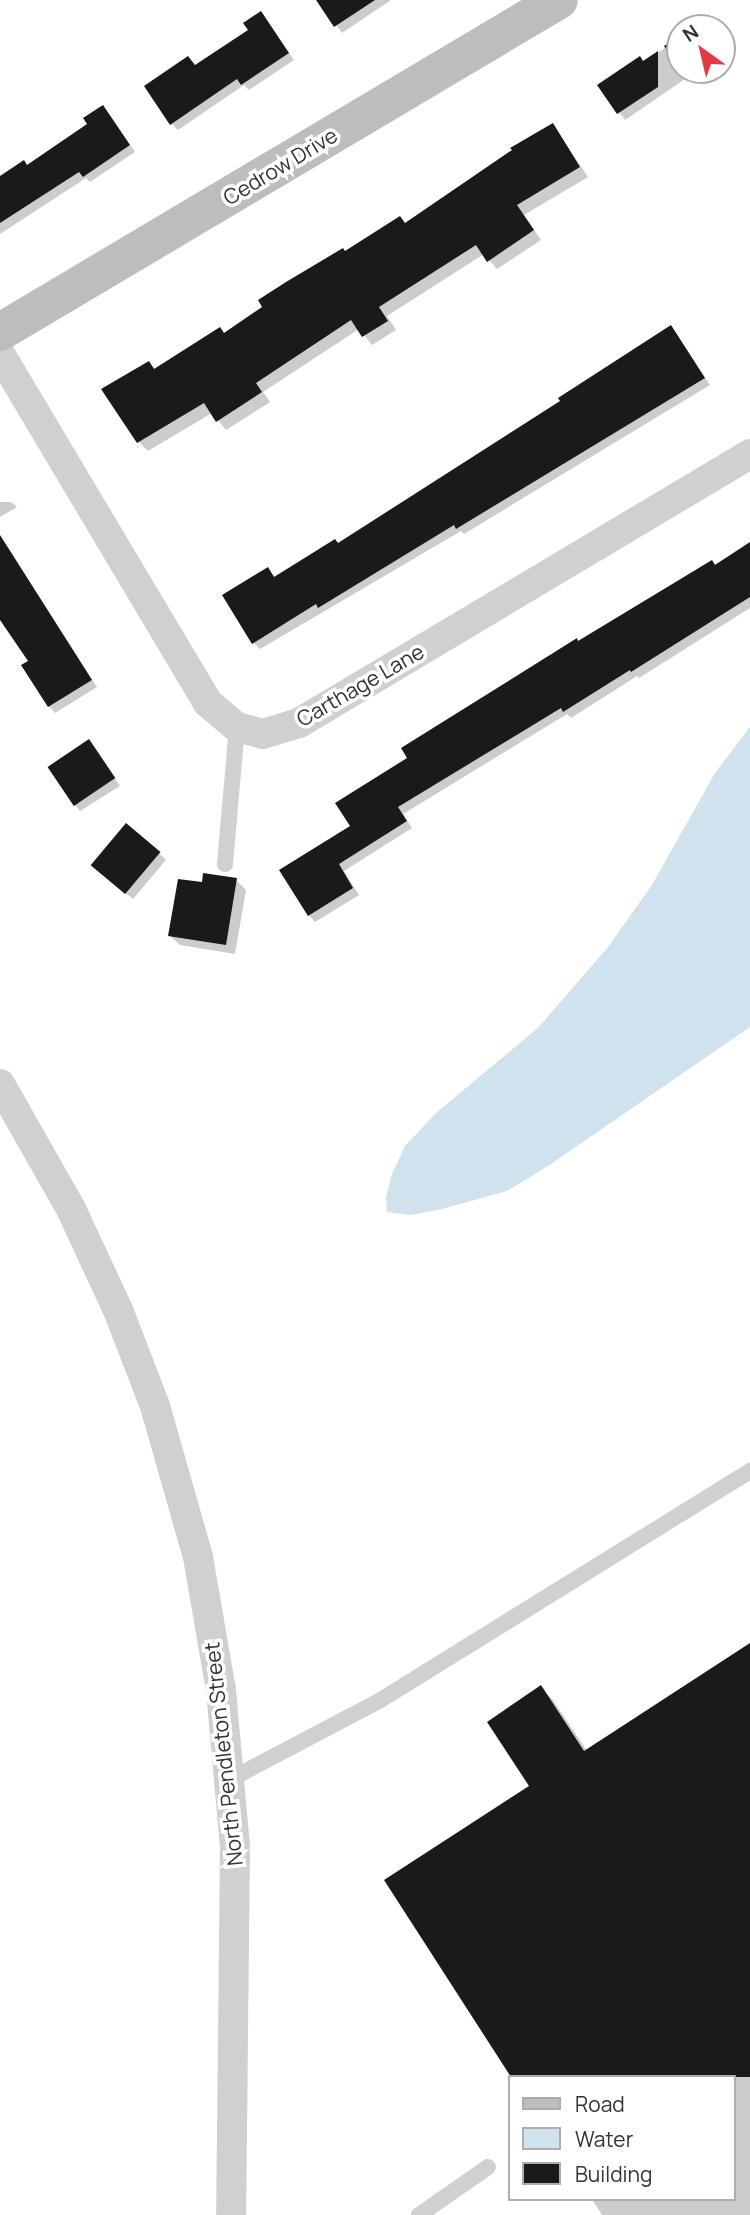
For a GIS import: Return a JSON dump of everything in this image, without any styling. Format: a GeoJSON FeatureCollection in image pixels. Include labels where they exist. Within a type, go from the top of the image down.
{"type":"FeatureCollection","features":[{"type":"Feature","properties":{"kind":"street","name":"Cedrow Drive"},"geometry":{"type":"LineString","coordinates":[[0,332],[559,0]]}},
{"type":"Feature","properties":{"kind":"street"},"geometry":{"type":"LineString","coordinates":[[0,354],[208,703],[237,727]]}},
{"type":"Feature","properties":{"kind":"street","name":"Carthage Lane"},"geometry":{"type":"LineString","coordinates":[[237,727],[263,734],[299,723],[750,454]]}},
{"type":"Feature","properties":{"kind":"street","name":"North Pendleton Street"},"geometry":{"type":"LineString","coordinates":[[0,1084],[72,1211],[118,1310],[155,1406],[198,1557],[222,1690],[235,1846],[231,2215]]}},
{"type":"Feature","properties":{"kind":"lane"},"geometry":{"type":"LineString","coordinates":[[225,864],[237,727]]}},
{"type":"Feature","properties":{"kind":"lane"},"geometry":{"type":"LineString","coordinates":[[229,1780],[379,1702],[750,1471]]}},
{"type":"Feature","properties":{"kind":"lane"},"geometry":{"type":"LineString","coordinates":[[419,2215],[488,2167]]}},
{"type":"Feature","properties":{"kind":"water"},"geometry":{"type":"Polygon","coordinates":[[[750,727],[750,1027],[548,1166],[507,1191],[411,1215],[387,1212],[386,1197],[392,1174],[405,1146],[436,1113],[539,1027],[608,947],[652,885],[715,773],[750,727]]]}},
{"type":"Feature","properties":{"kind":"building"},"geometry":{"type":"Polygon","coordinates":[[[316,0],[375,0],[334,27],[316,0]]]}},
{"type":"Feature","properties":{"kind":"building"},"geometry":{"type":"Polygon","coordinates":[[[261,11],[289,53],[241,85],[237,79],[170,125],[144,86],[188,56],[195,65],[248,30],[243,23],[261,11]]]}},
{"type":"Feature","properties":{"kind":"building"},"geometry":{"type":"Polygon","coordinates":[[[658,51],[658,87],[617,114],[597,85],[640,56],[643,61],[658,51]]]}},
{"type":"Feature","properties":{"kind":"building"},"geometry":{"type":"Polygon","coordinates":[[[103,105],[130,145],[83,177],[79,172],[0,223],[0,176],[24,160],[27,165],[87,124],[83,118],[103,105]]]}},
{"type":"Feature","properties":{"kind":"building"},"geometry":{"type":"Polygon","coordinates":[[[553,123],[580,167],[517,205],[534,230],[487,262],[476,245],[379,307],[388,321],[362,337],[351,320],[256,383],[262,392],[216,422],[204,403],[137,443],[101,389],[149,361],[154,369],[220,327],[224,333],[262,307],[258,300],[286,282],[343,248],[345,251],[400,216],[405,223],[512,150],[510,148],[553,123]]]}},
{"type":"Feature","properties":{"kind":"building"},"geometry":{"type":"Polygon","coordinates":[[[671,325],[705,378],[456,529],[454,525],[318,608],[316,604],[252,644],[222,595],[268,567],[274,577],[335,539],[338,543],[560,401],[558,398],[671,325]]]}},
{"type":"Feature","properties":{"kind":"building"},"geometry":{"type":"Polygon","coordinates":[[[0,535],[92,680],[48,707],[21,665],[28,661],[0,620],[0,535]]]}},
{"type":"Feature","properties":{"kind":"building"},"geometry":{"type":"Polygon","coordinates":[[[750,542],[750,597],[631,672],[630,670],[563,712],[561,708],[398,807],[407,821],[339,864],[353,888],[308,916],[279,870],[350,826],[335,803],[407,758],[401,748],[577,638],[578,641],[712,560],[715,565],[750,542]]]}},
{"type":"Feature","properties":{"kind":"building"},"geometry":{"type":"Polygon","coordinates":[[[89,739],[115,778],[74,806],[48,767],[89,739]]]}},
{"type":"Feature","properties":{"kind":"building"},"geometry":{"type":"Polygon","coordinates":[[[126,823],[160,852],[125,894],[91,865],[126,823]]]}},
{"type":"Feature","properties":{"kind":"building"},"geometry":{"type":"Polygon","coordinates":[[[203,873],[237,878],[226,945],[168,936],[178,879],[202,882],[203,873]]]}},
{"type":"Feature","properties":{"kind":"building"},"geometry":{"type":"Polygon","coordinates":[[[750,1643],[750,2077],[510,2075],[384,1880],[529,1786],[487,1722],[541,1685],[584,1751],[750,1643]]]}}]}
